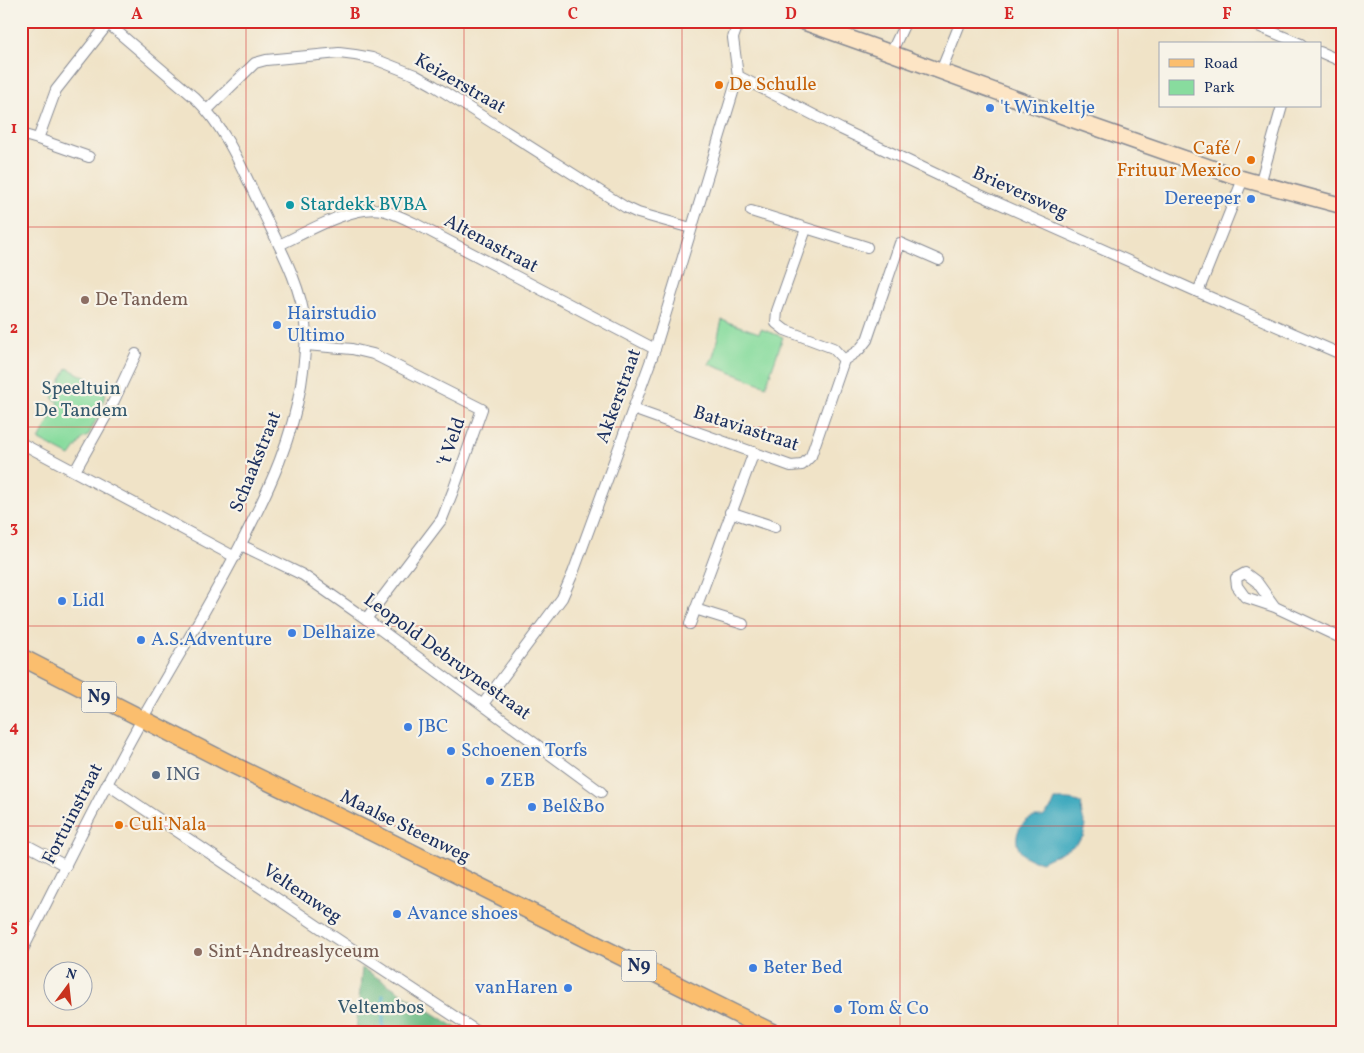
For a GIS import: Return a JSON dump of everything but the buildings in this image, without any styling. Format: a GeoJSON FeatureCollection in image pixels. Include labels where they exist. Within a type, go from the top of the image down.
{"type":"FeatureCollection","features":[{"type":"Feature","properties":{"kind":"main road","name":"Maalse Steenweg"},"geometry":{"type":"LineString","coordinates":[[21,658],[772,1032]]}},
{"type":"Feature","properties":{"kind":"street"},"geometry":{"type":"LineString","coordinates":[[738,76],[733,38],[739,21]]}},
{"type":"Feature","properties":{"kind":"street"},"geometry":{"type":"LineString","coordinates":[[801,21],[1071,120],[1243,179],[1343,206]]}},
{"type":"Feature","properties":{"kind":"street"},"geometry":{"type":"LineString","coordinates":[[891,53],[906,21]]}},
{"type":"Feature","properties":{"kind":"street"},"geometry":{"type":"LineString","coordinates":[[941,71],[961,21]]}},
{"type":"Feature","properties":{"kind":"street"},"geometry":{"type":"LineString","coordinates":[[1246,21],[1296,42]]}},
{"type":"Feature","properties":{"kind":"street"},"geometry":{"type":"LineString","coordinates":[[38,140],[56,90],[106,23]]}},
{"type":"Feature","properties":{"kind":"street","name":"Schaakstraat"},"geometry":{"type":"LineString","coordinates":[[106,23],[177,82],[207,110],[226,138],[292,274],[306,324],[306,345],[299,396],[292,425],[275,474],[235,557],[142,719]]}},
{"type":"Feature","properties":{"kind":"street","name":"Keizerstraat"},"geometry":{"type":"LineString","coordinates":[[207,110],[255,64],[266,60],[339,53],[372,58],[416,74],[625,207],[638,213],[691,228]]}},
{"type":"Feature","properties":{"kind":"street"},"geometry":{"type":"LineString","coordinates":[[1322,53],[1343,62]]}},
{"type":"Feature","properties":{"kind":"street","name":"Akkerstraat"},"geometry":{"type":"LineString","coordinates":[[482,704],[562,598],[573,573],[655,349],[738,76]]}},
{"type":"Feature","properties":{"kind":"street","name":"Brieversweg"},"geometry":{"type":"LineString","coordinates":[[738,76],[841,130],[978,194],[1343,355]]}},
{"type":"Feature","properties":{"kind":"street"},"geometry":{"type":"LineString","coordinates":[[1260,184],[1281,108]]}},
{"type":"Feature","properties":{"kind":"street"},"geometry":{"type":"LineString","coordinates":[[21,134],[90,157]]}},
{"type":"Feature","properties":{"kind":"street"},"geometry":{"type":"LineString","coordinates":[[1198,292],[1243,179]]}},
{"type":"Feature","properties":{"kind":"street","name":"Altenastraat"},"geometry":{"type":"LineString","coordinates":[[279,245],[357,211],[380,210],[414,223],[655,349]]}},
{"type":"Feature","properties":{"kind":"street"},"geometry":{"type":"LineString","coordinates":[[751,211],[867,247]]}},
{"type":"Feature","properties":{"kind":"street"},"geometry":{"type":"LineString","coordinates":[[806,229],[777,311],[776,323],[785,330],[833,348],[844,360],[859,350],[867,340],[900,243],[939,260]]}},
{"type":"Feature","properties":{"kind":"street","name":"'t Veld"},"geometry":{"type":"LineString","coordinates":[[306,345],[352,348],[373,354],[482,409],[442,519],[366,619]]}},
{"type":"Feature","properties":{"kind":"street"},"geometry":{"type":"LineString","coordinates":[[75,471],[111,406],[136,354]]}},
{"type":"Feature","properties":{"kind":"street","name":"Bataviastraat"},"geometry":{"type":"LineString","coordinates":[[632,409],[791,466],[802,465],[811,456],[844,360]]}},
{"type":"Feature","properties":{"kind":"street"},"geometry":{"type":"LineString","coordinates":[[21,443],[235,557]]}},
{"type":"Feature","properties":{"kind":"street"},"geometry":{"type":"LineString","coordinates":[[690,624],[730,512],[754,452]]}},
{"type":"Feature","properties":{"kind":"street"},"geometry":{"type":"LineString","coordinates":[[730,512],[776,527]]}},
{"type":"Feature","properties":{"kind":"street","name":"Leopold Debruynestraat"},"geometry":{"type":"LineString","coordinates":[[241,545],[303,575],[366,619],[601,792]]}},
{"type":"Feature","properties":{"kind":"street"},"geometry":{"type":"LineString","coordinates":[[1275,607],[1343,640]]}},
{"type":"Feature","properties":{"kind":"street"},"geometry":{"type":"LineString","coordinates":[[695,609],[744,624]]}},
{"type":"Feature","properties":{"kind":"street","name":"Fortuinstraat"},"geometry":{"type":"LineString","coordinates":[[21,953],[142,719]]}},
{"type":"Feature","properties":{"kind":"street","name":"Veltemweg"},"geometry":{"type":"LineString","coordinates":[[108,784],[320,928],[478,1032]]}},
{"type":"Feature","properties":{"kind":"street"},"geometry":{"type":"LineString","coordinates":[[21,842],[66,866]]}},
{"type":"Feature","properties":{"kind":"green space"},"geometry":{"type":"Polygon","coordinates":[[[722,320],[759,333],[761,329],[783,337],[766,386],[709,364],[713,357],[722,320]]]}},
{"type":"Feature","properties":{"kind":"green space","name":"Speeltuin De Tandem"},"geometry":{"type":"Polygon","coordinates":[[[67,368],[107,388],[100,412],[88,436],[83,438],[70,456],[39,440],[59,402],[52,398],[67,368]]]}},
{"type":"Feature","properties":{"kind":"green space","name":"Veltembos"},"geometry":{"type":"Polygon","coordinates":[[[362,968],[463,1032],[356,1032],[362,968]]]}},
{"type":"Feature","properties":{"kind":"water"},"geometry":{"type":"Polygon","coordinates":[[[1055,800],[1073,801],[1082,804],[1082,813],[1086,826],[1083,837],[1072,847],[1041,862],[1028,858],[1018,847],[1017,834],[1023,823],[1029,819],[1043,817],[1052,807],[1055,800]]]}},
{"type":"Feature","properties":{"kind":"waterway"},"geometry":{"type":"LineString","coordinates":[[383,996],[383,1032]]}},
{"type":"Feature","properties":{"kind":"place","name":"De Schulle"},"geometry":{"type":"Point","coordinates":[719,85]}},
{"type":"Feature","properties":{"kind":"place","name":"'t Winkeltje"},"geometry":{"type":"Point","coordinates":[990,108]}},
{"type":"Feature","properties":{"kind":"place","name":"Café / Frituur Mexico"},"geometry":{"type":"Point","coordinates":[1251,160]}},
{"type":"Feature","properties":{"kind":"place","name":"Dereeper"},"geometry":{"type":"Point","coordinates":[1251,199]}},
{"type":"Feature","properties":{"kind":"place","name":"Stardekk BVBA"},"geometry":{"type":"Point","coordinates":[290,205]}},
{"type":"Feature","properties":{"kind":"place","name":"De Tandem"},"geometry":{"type":"Point","coordinates":[85,300]}},
{"type":"Feature","properties":{"kind":"place","name":"Hairstudio Ultimo"},"geometry":{"type":"Point","coordinates":[277,325]}},
{"type":"Feature","properties":{"kind":"place","name":"Lidl"},"geometry":{"type":"Point","coordinates":[62,601]}},
{"type":"Feature","properties":{"kind":"place","name":"Delhaize"},"geometry":{"type":"Point","coordinates":[292,633]}},
{"type":"Feature","properties":{"kind":"place","name":"A.S.Adventure"},"geometry":{"type":"Point","coordinates":[141,640]}},
{"type":"Feature","properties":{"kind":"place","name":"JBC"},"geometry":{"type":"Point","coordinates":[408,727]}},
{"type":"Feature","properties":{"kind":"place","name":"Schoenen Torfs"},"geometry":{"type":"Point","coordinates":[451,751]}},
{"type":"Feature","properties":{"kind":"place","name":"ING"},"geometry":{"type":"Point","coordinates":[156,775]}},
{"type":"Feature","properties":{"kind":"place","name":"ZEB"},"geometry":{"type":"Point","coordinates":[490,781]}},
{"type":"Feature","properties":{"kind":"place","name":"Bel&Bo"},"geometry":{"type":"Point","coordinates":[532,807]}},
{"type":"Feature","properties":{"kind":"place","name":"Culi'Nala"},"geometry":{"type":"Point","coordinates":[119,825]}},
{"type":"Feature","properties":{"kind":"place","name":"Avance shoes"},"geometry":{"type":"Point","coordinates":[397,914]}},
{"type":"Feature","properties":{"kind":"place","name":"Sint-Andreaslyceum"},"geometry":{"type":"Point","coordinates":[198,952]}},
{"type":"Feature","properties":{"kind":"place","name":"Beter Bed"},"geometry":{"type":"Point","coordinates":[753,968]}},
{"type":"Feature","properties":{"kind":"place","name":"vanHaren"},"geometry":{"type":"Point","coordinates":[568,988]}},
{"type":"Feature","properties":{"kind":"place","name":"Tom & Co"},"geometry":{"type":"Point","coordinates":[838,1009]}}]}
